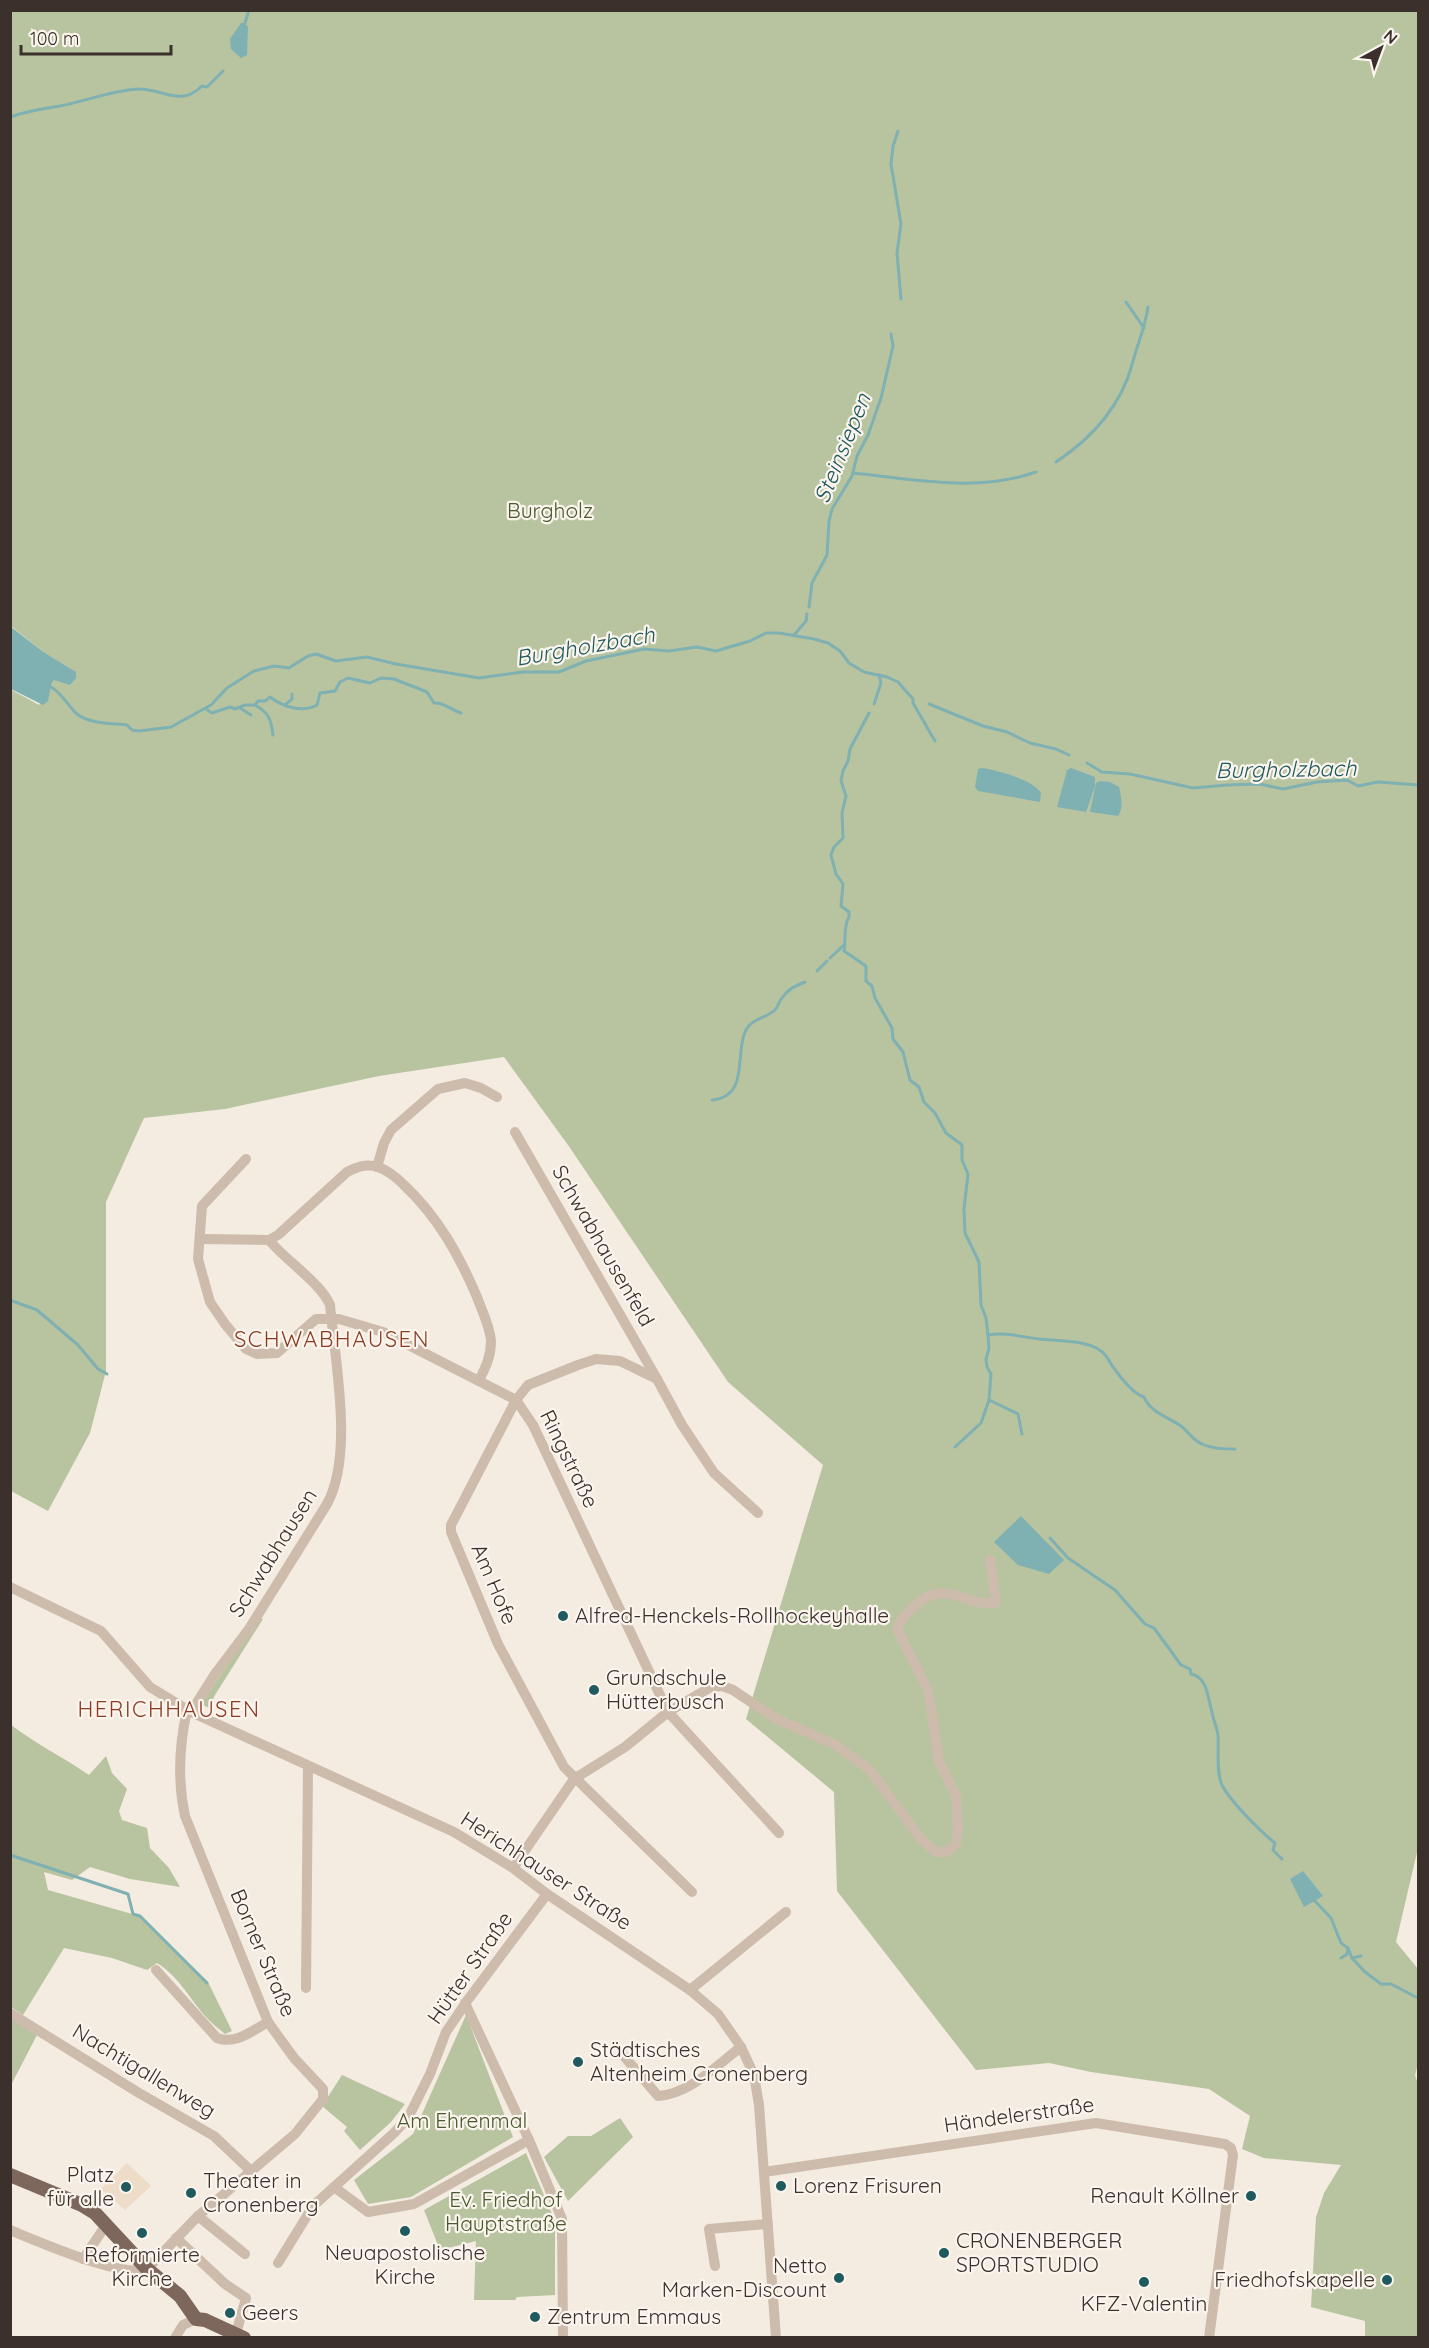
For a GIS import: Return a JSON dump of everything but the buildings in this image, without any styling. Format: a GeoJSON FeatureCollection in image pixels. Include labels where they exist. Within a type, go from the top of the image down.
{"type":"FeatureCollection","features":[{"type":"Feature","properties":{"kind":"main road"},"geometry":{"type":"LineString","coordinates":[[10,2175],[82,2205],[95,2213],[147,2269],[180,2296],[196,2319],[206,2320],[240,2336]]}},
{"type":"Feature","properties":{"kind":"street"},"geometry":{"type":"LineString","coordinates":[[377,1167],[384,1143],[392,1130],[438,1089],[465,1083],[482,1088],[497,1097]]}},
{"type":"Feature","properties":{"kind":"street","name":"Schwabhausenfeld"},"geometry":{"type":"LineString","coordinates":[[515,1132],[682,1425],[714,1473],[758,1514]]}},
{"type":"Feature","properties":{"kind":"street"},"geometry":{"type":"LineString","coordinates":[[246,1159],[204,1201],[202,1206],[198,1259],[210,1302],[246,1349],[257,1354],[277,1353],[316,1319],[331,1318]]}},
{"type":"Feature","properties":{"kind":"street"},"geometry":{"type":"LineString","coordinates":[[200,1239],[269,1240],[278,1235],[347,1172],[360,1166],[377,1167],[398,1179],[415,1195],[446,1234],[461,1260],[487,1322],[491,1340],[490,1359],[479,1380]]}},
{"type":"Feature","properties":{"kind":"street","name":"Schwabhausen"},"geometry":{"type":"LineString","coordinates":[[189,1711],[249,1629],[334,1491],[341,1463],[341,1434],[330,1305],[322,1292],[269,1240]]}},
{"type":"Feature","properties":{"kind":"street","name":"Ringstraße"},"geometry":{"type":"LineString","coordinates":[[331,1318],[361,1324],[383,1332],[516,1400],[533,1425],[668,1712],[779,1833]]}},
{"type":"Feature","properties":{"kind":"street"},"geometry":{"type":"LineString","coordinates":[[516,1400],[528,1385],[596,1359],[620,1361],[657,1379]]}},
{"type":"Feature","properties":{"kind":"street","name":"Am Hofe"},"geometry":{"type":"LineString","coordinates":[[516,1400],[451,1526],[451,1532],[498,1644],[564,1767],[692,1892]]}},
{"type":"Feature","properties":{"kind":"street"},"geometry":{"type":"LineString","coordinates":[[513,1868],[574,1779],[625,1747],[668,1712],[711,1687],[722,1686],[733,1690],[775,1718],[834,1744],[870,1770],[921,1839],[936,1852],[947,1852],[956,1844],[958,1830],[956,1796],[939,1761],[928,1690],[897,1629],[900,1621],[922,1599],[936,1594],[954,1593],[972,1602],[996,1603],[996,1586],[990,1560]]}},
{"type":"Feature","properties":{"kind":"street"},"geometry":{"type":"LineString","coordinates":[[10,1587],[101,1631],[145,1683],[189,1711]]}},
{"type":"Feature","properties":{"kind":"street","name":"Herichhauser Straße"},"geometry":{"type":"LineString","coordinates":[[189,1711],[454,1833],[513,1868],[546,1894],[690,1990],[718,2014],[741,2047],[754,2075],[759,2105],[776,2337]]}},
{"type":"Feature","properties":{"kind":"street","name":"Borner Straße"},"geometry":{"type":"LineString","coordinates":[[147,2269],[198,2216],[295,2134],[323,2099],[323,2089],[294,2058],[268,2022],[185,1816],[180,1791],[178,1761],[189,1711]]}},
{"type":"Feature","properties":{"kind":"street"},"geometry":{"type":"LineString","coordinates":[[306,1988],[308,1766]]}},
{"type":"Feature","properties":{"kind":"street","name":"Hütter Straße"},"geometry":{"type":"LineString","coordinates":[[278,2263],[313,2206],[408,2118],[430,2074],[446,2032],[546,1894]]}},
{"type":"Feature","properties":{"kind":"street"},"geometry":{"type":"LineString","coordinates":[[690,1990],[786,1912]]}},
{"type":"Feature","properties":{"kind":"street"},"geometry":{"type":"LineString","coordinates":[[156,1970],[217,2038],[230,2042],[268,2022]]}},
{"type":"Feature","properties":{"kind":"street"},"geometry":{"type":"LineString","coordinates":[[465,2003],[529,2140],[562,2220],[563,2337]]}},
{"type":"Feature","properties":{"kind":"street","name":"Nachtigallenweg"},"geometry":{"type":"LineString","coordinates":[[10,2013],[139,2093],[214,2136],[251,2171]]}},
{"type":"Feature","properties":{"kind":"street"},"geometry":{"type":"LineString","coordinates":[[623,2055],[658,2096],[671,2095],[689,2086],[741,2047]]}},
{"type":"Feature","properties":{"kind":"street","name":"Händelerstraße"},"geometry":{"type":"LineString","coordinates":[[764,2172],[1096,2122],[1225,2144],[1231,2148],[1233,2156],[1209,2337]]}},
{"type":"Feature","properties":{"kind":"street"},"geometry":{"type":"LineString","coordinates":[[334,2187],[368,2212],[414,2204],[529,2140]]}},
{"type":"Feature","properties":{"kind":"street"},"geometry":{"type":"LineString","coordinates":[[198,2216],[245,2254]]}},
{"type":"Feature","properties":{"kind":"street"},"geometry":{"type":"LineString","coordinates":[[715,2266],[709,2229],[768,2224]]}},
{"type":"Feature","properties":{"kind":"street"},"geometry":{"type":"LineString","coordinates":[[83,2259],[106,2225]]}},
{"type":"Feature","properties":{"kind":"street"},"geometry":{"type":"LineString","coordinates":[[10,2230],[83,2259],[126,2269],[141,2271],[147,2269]]}},
{"type":"Feature","properties":{"kind":"street"},"geometry":{"type":"LineString","coordinates":[[176,2238],[227,2286],[246,2298],[240,2336]]}},
{"type":"Feature","properties":{"kind":"street"},"geometry":{"type":"LineString","coordinates":[[175,2337],[183,2325],[196,2319]]}},
{"type":"Feature","properties":{"kind":"green space","name":"Burgholz"},"geometry":{"type":"Polygon","coordinates":[[[11,11],[1418,11],[1418,1848],[1396,1942],[1418,1969],[1418,2064],[1415,2075],[1418,2084],[1418,2337],[1365,2337],[1365,2321],[1311,2307],[1316,2217],[1324,2193],[1341,2165],[1264,2158],[1242,2149],[1250,2116],[1209,2089],[1091,2072],[1049,2063],[976,2070],[837,1891],[834,1792],[746,1719],[823,1465],[728,1382],[568,1145],[504,1057],[379,1076],[225,1109],[144,1118],[106,1202],[106,1371],[90,1433],[48,1511],[11,1491],[10,689],[39,705],[54,680],[74,671],[42,651],[11,626],[11,11]]]}},
{"type":"Feature","properties":{"kind":"green space"},"geometry":{"type":"Polygon","coordinates":[[[259,1618],[263,1619],[215,1695],[210,1705],[211,1709],[201,1704],[259,1618]]]}},
{"type":"Feature","properties":{"kind":"green space"},"geometry":{"type":"Polygon","coordinates":[[[11,1725],[89,1775],[106,1756],[112,1773],[127,1789],[119,1811],[122,1820],[147,1828],[150,1848],[169,1868],[180,1887],[130,1879],[90,1867],[72,1880],[44,1872],[48,1890],[139,1916],[208,1982],[232,2031],[225,2034],[211,2023],[177,1980],[157,1963],[147,1970],[112,1958],[64,1948],[23,2015],[11,2007],[11,1725]]]}},
{"type":"Feature","properties":{"kind":"green space","name":"Am Ehrenmal"},"geometry":{"type":"Polygon","coordinates":[[[466,2015],[513,2137],[411,2197],[368,2204],[354,2180],[413,2134],[466,2015]]]}},
{"type":"Feature","properties":{"kind":"green space"},"geometry":{"type":"Polygon","coordinates":[[[11,2018],[37,2035],[11,2085],[11,2018]]]}},
{"type":"Feature","properties":{"kind":"green space"},"geometry":{"type":"Polygon","coordinates":[[[342,2075],[405,2104],[391,2122],[360,2150],[344,2131],[347,2127],[322,2106],[342,2075]]]}},
{"type":"Feature","properties":{"kind":"green space"},"geometry":{"type":"Polygon","coordinates":[[[620,2118],[633,2137],[568,2201],[544,2157],[568,2136],[591,2136],[620,2118]]]}},
{"type":"Feature","properties":{"kind":"green space","name":"Ev. Friedhof Hauptstraße"},"geometry":{"type":"Polygon","coordinates":[[[526,2153],[555,2221],[555,2295],[517,2297],[515,2300],[474,2300],[476,2241],[440,2250],[424,2210],[526,2153]]]}},
{"type":"Feature","properties":{"kind":"shaded area","name":"Platz für alle"},"geometry":{"type":"Polygon","coordinates":[[[127,2163],[151,2186],[125,2210],[101,2189],[127,2163]]]}},
{"type":"Feature","properties":{"kind":"water"},"geometry":{"type":"Polygon","coordinates":[[[241,23],[245,23],[248,27],[247,55],[241,58],[231,49],[230,39],[241,23]]]}},
{"type":"Feature","properties":{"kind":"water"},"geometry":{"type":"Polygon","coordinates":[[[10,626],[42,651],[76,672],[76,678],[70,685],[54,680],[48,701],[43,705],[11,689],[10,626]]]}},
{"type":"Feature","properties":{"kind":"water"},"geometry":{"type":"Polygon","coordinates":[[[1071,768],[1095,777],[1095,786],[1086,812],[1057,807],[1067,770],[1071,768]]]}},
{"type":"Feature","properties":{"kind":"water"},"geometry":{"type":"Polygon","coordinates":[[[978,769],[1005,773],[1031,784],[1041,793],[1040,802],[978,791],[975,787],[978,769]]]}},
{"type":"Feature","properties":{"kind":"water"},"geometry":{"type":"Polygon","coordinates":[[[1110,782],[1119,787],[1121,806],[1118,816],[1090,812],[1096,783],[1110,782]]]}},
{"type":"Feature","properties":{"kind":"water"},"geometry":{"type":"Polygon","coordinates":[[[1021,1516],[1064,1560],[1049,1574],[1018,1565],[994,1542],[1021,1516]]]}},
{"type":"Feature","properties":{"kind":"water"},"geometry":{"type":"Polygon","coordinates":[[[1303,1871],[1323,1896],[1304,1907],[1290,1879],[1303,1871]]]}},
{"type":"Feature","properties":{"kind":"waterway"},"geometry":{"type":"LineString","coordinates":[[245,23],[249,10]]}},
{"type":"Feature","properties":{"kind":"waterway"},"geometry":{"type":"LineString","coordinates":[[10,117],[127,90],[146,89],[186,96],[202,86],[207,87],[223,71]]}},
{"type":"Feature","properties":{"kind":"waterway","name":"Steinsiepen"},"geometry":{"type":"LineString","coordinates":[[898,131],[891,164],[901,224],[897,253],[901,299]]}},
{"type":"Feature","properties":{"kind":"waterway"},"geometry":{"type":"LineString","coordinates":[[1126,302],[1144,328]]}},
{"type":"Feature","properties":{"kind":"waterway"},"geometry":{"type":"LineString","coordinates":[[1056,462],[1093,432],[1120,395],[1127,381],[1148,307]]}},
{"type":"Feature","properties":{"kind":"waterway","name":"Steinsiepen"},"geometry":{"type":"LineString","coordinates":[[809,607],[812,583],[827,555],[832,509],[852,476],[857,456],[868,435],[881,398],[893,346],[891,334]]}},
{"type":"Feature","properties":{"kind":"waterway"},"geometry":{"type":"LineString","coordinates":[[853,473],[922,481],[968,483],[991,482],[1036,472]]}},
{"type":"Feature","properties":{"kind":"waterway","name":"Steinsiepen"},"geometry":{"type":"LineString","coordinates":[[794,635],[806,621],[807,614]]}},
{"type":"Feature","properties":{"kind":"waterway","name":"Burgholzbach"},"geometry":{"type":"LineString","coordinates":[[51,687],[82,717],[94,721],[127,725],[132,730],[139,731],[171,727],[211,705],[227,688],[254,671],[274,666],[289,668],[308,656],[316,654],[336,661],[367,657],[479,678],[523,672],[559,672],[586,661],[644,649],[669,651],[697,647],[716,651],[750,641],[766,633],[779,633],[828,643],[840,651],[849,663],[864,672],[898,682],[913,699],[913,703],[935,741]]}},
{"type":"Feature","properties":{"kind":"waterway"},"geometry":{"type":"LineString","coordinates":[[874,704],[881,683],[879,675]]}},
{"type":"Feature","properties":{"kind":"waterway"},"geometry":{"type":"LineString","coordinates":[[206,709],[212,713],[230,707],[235,709],[245,705],[255,705],[258,701],[265,701],[270,697],[281,704],[305,709],[317,705],[320,693],[335,691],[340,682],[348,678],[370,683],[381,678],[394,679],[427,692],[434,703],[461,713]]}},
{"type":"Feature","properties":{"kind":"waterway"},"geometry":{"type":"LineString","coordinates":[[285,705],[292,699],[292,694]]}},
{"type":"Feature","properties":{"kind":"waterway","name":"Burgholzbach"},"geometry":{"type":"LineString","coordinates":[[929,704],[983,726],[1007,732],[1030,743],[1056,749],[1069,755]]}},
{"type":"Feature","properties":{"kind":"waterway"},"geometry":{"type":"LineString","coordinates":[[255,705],[268,717],[273,735]]}},
{"type":"Feature","properties":{"kind":"waterway"},"geometry":{"type":"LineString","coordinates":[[240,708],[251,715]]}},
{"type":"Feature","properties":{"kind":"waterway"},"geometry":{"type":"LineString","coordinates":[[869,713],[850,749],[843,771],[841,781],[846,796],[842,813],[843,838],[834,847],[831,855],[836,874],[843,884],[841,906],[849,912],[845,929],[844,951],[866,966],[866,981],[872,986],[875,998],[892,1028],[893,1039],[903,1052],[910,1080],[919,1087],[924,1102],[935,1113],[946,1133],[962,1145],[962,1160],[968,1174],[964,1209],[965,1233],[979,1262],[981,1305],[986,1318],[989,1348],[986,1359],[991,1374],[989,1400],[1018,1414],[1022,1434]]}},
{"type":"Feature","properties":{"kind":"waterway","name":"Burgholzbach"},"geometry":{"type":"LineString","coordinates":[[1087,763],[1102,772],[1130,774],[1193,788],[1260,784],[1283,789],[1317,782],[1347,780],[1358,786],[1378,782],[1418,785]]}},
{"type":"Feature","properties":{"kind":"waterway"},"geometry":{"type":"LineString","coordinates":[[830,958],[844,945]]}},
{"type":"Feature","properties":{"kind":"waterway"},"geometry":{"type":"LineString","coordinates":[[817,971],[827,961]]}},
{"type":"Feature","properties":{"kind":"waterway"},"geometry":{"type":"LineString","coordinates":[[712,1100],[724,1097],[736,1083],[742,1041],[748,1027],[754,1021],[775,1010],[789,990],[805,982]]}},
{"type":"Feature","properties":{"kind":"waterway"},"geometry":{"type":"LineString","coordinates":[[10,1300],[37,1310],[78,1345],[98,1369],[107,1374]]}},
{"type":"Feature","properties":{"kind":"waterway"},"geometry":{"type":"LineString","coordinates":[[988,1335],[1008,1334],[1093,1346],[1106,1356],[1127,1385],[1144,1397],[1150,1407],[1181,1426],[1206,1446],[1235,1449]]}},
{"type":"Feature","properties":{"kind":"waterway"},"geometry":{"type":"LineString","coordinates":[[955,1447],[981,1423],[989,1400]]}},
{"type":"Feature","properties":{"kind":"waterway"},"geometry":{"type":"LineString","coordinates":[[1050,1538],[1068,1558],[1115,1590],[1145,1624],[1154,1628],[1181,1665],[1190,1669],[1191,1674],[1197,1676],[1204,1684],[1217,1732],[1218,1768],[1222,1785],[1246,1816],[1275,1843],[1273,1850],[1282,1859]]}},
{"type":"Feature","properties":{"kind":"waterway"},"geometry":{"type":"LineString","coordinates":[[10,1855],[128,1894],[133,1914],[140,1916],[207,1983]]}},
{"type":"Feature","properties":{"kind":"waterway"},"geometry":{"type":"LineString","coordinates":[[1314,1900],[1331,1918],[1341,1943],[1348,1948],[1352,1958],[1364,1971],[1381,1984],[1391,1984],[1418,1998]]}},
{"type":"Feature","properties":{"kind":"waterway"},"geometry":{"type":"LineString","coordinates":[[1341,1958],[1347,1954],[1348,1948]]}},
{"type":"Feature","properties":{"kind":"waterway"},"geometry":{"type":"LineString","coordinates":[[1352,1958],[1361,1956]]}},
{"type":"Feature","properties":{"kind":"place","name":"Alfred-Henckels-Rollhockeyhalle"},"geometry":{"type":"Point","coordinates":[563,1616]}},
{"type":"Feature","properties":{"kind":"place","name":"Grundschule Hütterbusch"},"geometry":{"type":"Point","coordinates":[594,1690]}},
{"type":"Feature","properties":{"kind":"place","name":"Städtisches Altenheim Cronenberg"},"geometry":{"type":"Point","coordinates":[578,2062]}},
{"type":"Feature","properties":{"kind":"place","name":"Lorenz Frisuren"},"geometry":{"type":"Point","coordinates":[781,2186]}},
{"type":"Feature","properties":{"kind":"place","name":"Platz für alle"},"geometry":{"type":"Point","coordinates":[126,2187]}},
{"type":"Feature","properties":{"kind":"place","name":"Theater in Cronenberg"},"geometry":{"type":"Point","coordinates":[191,2193]}},
{"type":"Feature","properties":{"kind":"place","name":"Renault Köllner"},"geometry":{"type":"Point","coordinates":[1251,2196]}},
{"type":"Feature","properties":{"kind":"place","name":"Neuapostolische Kirche"},"geometry":{"type":"Point","coordinates":[405,2231]}},
{"type":"Feature","properties":{"kind":"place","name":"Reformierte Kirche"},"geometry":{"type":"Point","coordinates":[142,2233]}},
{"type":"Feature","properties":{"kind":"place","name":"CRONENBERGER SPORTSTUDIO"},"geometry":{"type":"Point","coordinates":[944,2253]}},
{"type":"Feature","properties":{"kind":"place","name":"Netto Marken-Discount"},"geometry":{"type":"Point","coordinates":[839,2278]}},
{"type":"Feature","properties":{"kind":"place","name":"Friedhofskapelle"},"geometry":{"type":"Point","coordinates":[1387,2280]}},
{"type":"Feature","properties":{"kind":"place","name":"KFZ-Valentin"},"geometry":{"type":"Point","coordinates":[1144,2282]}},
{"type":"Feature","properties":{"kind":"place","name":"Geers"},"geometry":{"type":"Point","coordinates":[230,2313]}},
{"type":"Feature","properties":{"kind":"place","name":"Zentrum Emmaus"},"geometry":{"type":"Point","coordinates":[535,2317]}},
{"type":"Feature","properties":{"kind":"district","name":"SCHWABHAUSEN"},"geometry":{"type":"Point","coordinates":[332,1339]}},
{"type":"Feature","properties":{"kind":"district","name":"HERICHHAUSEN"},"geometry":{"type":"Point","coordinates":[169,1709]}}]}
